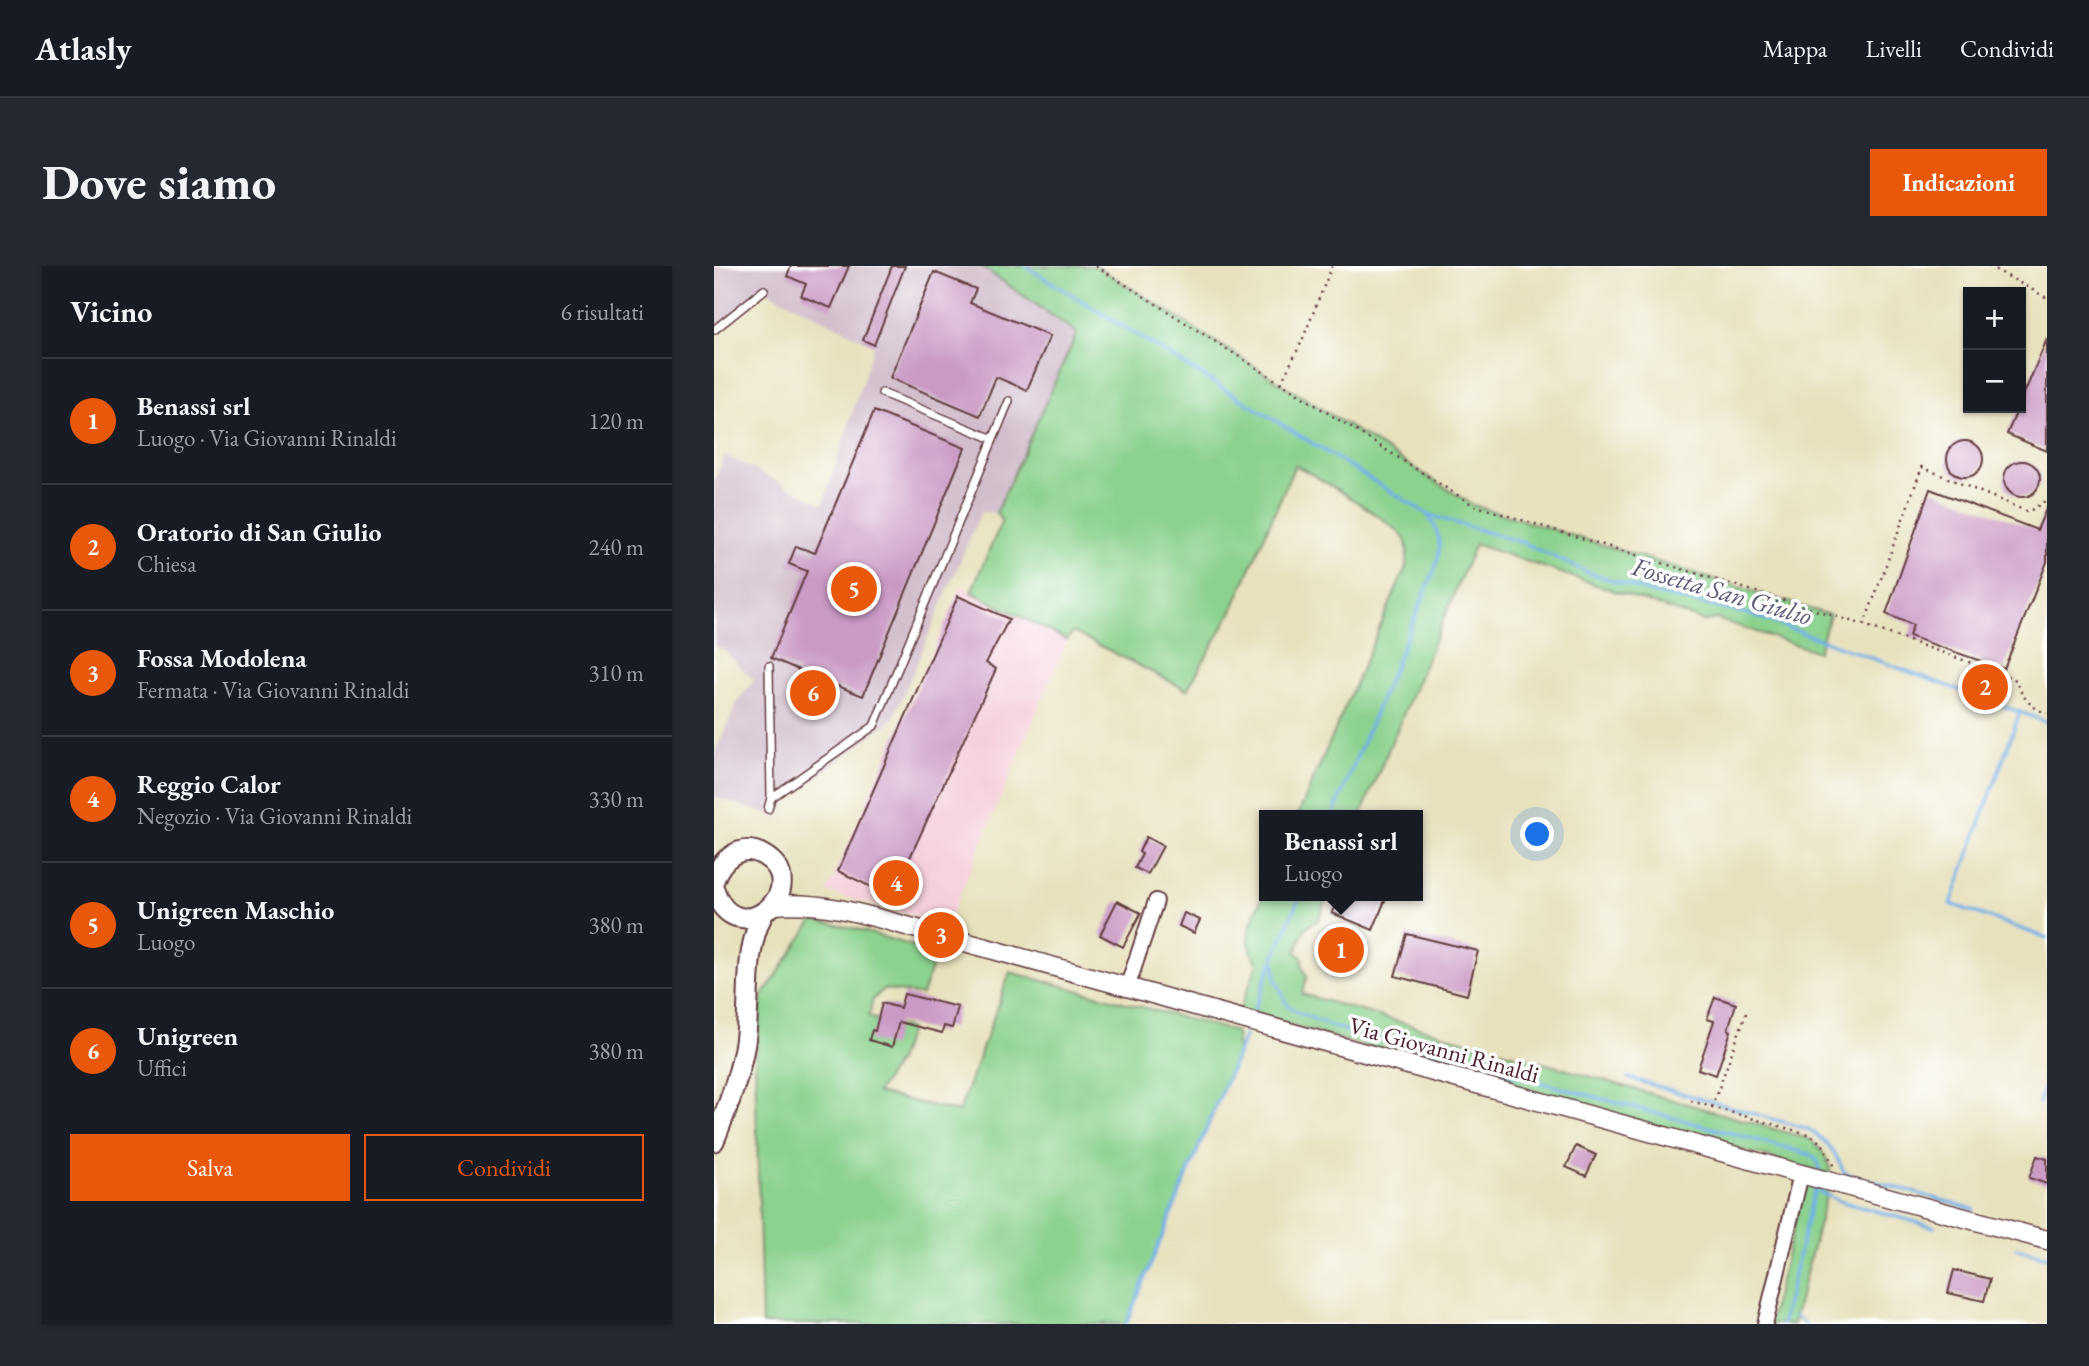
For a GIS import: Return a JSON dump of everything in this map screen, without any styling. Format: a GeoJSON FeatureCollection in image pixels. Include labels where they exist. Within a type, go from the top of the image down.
{"type":"FeatureCollection","features":[{"type":"Feature","properties":{"kind":"main road"},"geometry":{"type":"LineString","coordinates":[[714,880],[719,861],[736,852],[756,852],[774,864],[781,884],[755,934],[745,1041],[736,1085],[714,1141]]}},
{"type":"Feature","properties":{"kind":"main road"},"geometry":{"type":"LineString","coordinates":[[714,889],[718,901],[730,913],[743,934],[751,961]]}},
{"type":"Feature","properties":{"kind":"main road"},"geometry":{"type":"LineString","coordinates":[[730,913],[745,918],[768,910]]}},
{"type":"Feature","properties":{"kind":"street","name":"Via Giovanni Rinaldi"},"geometry":{"type":"LineString","coordinates":[[780,877],[799,893],[829,906],[2047,1240]]}},
{"type":"Feature","properties":{"kind":"street"},"geometry":{"type":"LineString","coordinates":[[1127,988],[1156,901]]}},
{"type":"Feature","properties":{"kind":"street","name":"Via Giovanni Rinaldi"},"geometry":{"type":"LineString","coordinates":[[768,910],[791,903],[829,906]]}},
{"type":"Feature","properties":{"kind":"street"},"geometry":{"type":"LineString","coordinates":[[1765,1324],[1805,1175]]}},
{"type":"Feature","properties":{"kind":"lane"},"geometry":{"type":"LineString","coordinates":[[714,330],[764,290]]}},
{"type":"Feature","properties":{"kind":"lane"},"geometry":{"type":"LineString","coordinates":[[882,393],[993,439]]}},
{"type":"Feature","properties":{"kind":"lane"},"geometry":{"type":"LineString","coordinates":[[771,798],[874,726],[1009,401]]}},
{"type":"Feature","properties":{"kind":"lane"},"geometry":{"type":"LineString","coordinates":[[768,809],[771,798],[769,666]]}},
{"type":"Feature","properties":{"kind":"path"},"geometry":{"type":"LineString","coordinates":[[1096,266],[1473,505],[1864,625],[2014,678],[2023,698],[2036,709],[2047,713]]}},
{"type":"Feature","properties":{"kind":"path"},"geometry":{"type":"LineString","coordinates":[[1281,383],[1302,341],[1332,266]]}},
{"type":"Feature","properties":{"kind":"path"},"geometry":{"type":"LineString","coordinates":[[1989,266],[2047,298]]}},
{"type":"Feature","properties":{"kind":"path"},"geometry":{"type":"LineString","coordinates":[[1864,625],[1922,467],[2028,512],[2047,499]]}},
{"type":"Feature","properties":{"kind":"path"},"geometry":{"type":"LineString","coordinates":[[1712,1107],[1747,1011]]}},
{"type":"Feature","properties":{"kind":"path"},"geometry":{"type":"LineString","coordinates":[[1691,1101],[1811,1135],[1823,1145],[1834,1163],[1836,1171],[1830,1182]]}},
{"type":"Feature","properties":{"kind":"shaded area"},"geometry":{"type":"Polygon","coordinates":[[[714,266],[981,266],[1077,333],[996,513],[981,512],[893,719],[791,797],[778,817],[714,797],[714,755],[737,703],[754,680],[723,650],[714,645],[714,481],[725,455],[823,504],[874,345],[764,290],[714,330],[714,266]]]}},
{"type":"Feature","properties":{"kind":"shaded area"},"geometry":{"type":"Polygon","coordinates":[[[961,586],[1067,640],[947,925],[827,892],[961,586]]]}},
{"type":"Feature","properties":{"kind":"green space"},"geometry":{"type":"Polygon","coordinates":[[[981,266],[1096,266],[1473,505],[1830,615],[1818,652],[1717,619],[1704,621],[1475,544],[1363,810],[1300,810],[1406,567],[1405,540],[1373,512],[1295,465],[1232,611],[1187,690],[1073,632],[1067,640],[971,592],[1002,521],[996,513],[1077,333],[981,266]]]}},
{"type":"Feature","properties":{"kind":"green space"},"geometry":{"type":"Polygon","coordinates":[[[1261,901],[1325,901],[1319,919],[1305,928],[1296,952],[1303,958],[1302,966],[1307,977],[1302,994],[1809,1139],[1827,1159],[1830,1174],[1239,1011],[1258,963],[1249,945],[1252,920],[1261,901]]]}},
{"type":"Feature","properties":{"kind":"green space"},"geometry":{"type":"Polygon","coordinates":[[[813,920],[853,928],[936,953],[922,995],[883,989],[872,1001],[869,1017],[910,1029],[898,1061],[877,1093],[959,1112],[1010,972],[1236,1032],[1238,1054],[1126,1324],[762,1324],[755,1058],[762,997],[813,920]]]}},
{"type":"Feature","properties":{"kind":"green space"},"geometry":{"type":"Polygon","coordinates":[[[1805,1182],[1828,1188],[1793,1324],[1769,1324],[1805,1182]]]}},
{"type":"Feature","properties":{"kind":"building"},"geometry":{"type":"Polygon","coordinates":[[[791,266],[849,266],[831,308],[801,296],[806,284],[787,276],[791,266]]]}},
{"type":"Feature","properties":{"kind":"building"},"geometry":{"type":"Polygon","coordinates":[[[892,266],[905,266],[874,345],[863,340],[892,266]]]}},
{"type":"Feature","properties":{"kind":"building"},"geometry":{"type":"Polygon","coordinates":[[[934,272],[976,289],[970,303],[1050,336],[1027,390],[996,377],[980,416],[890,378],[934,272]]]}},
{"type":"Feature","properties":{"kind":"building"},"geometry":{"type":"Polygon","coordinates":[[[2047,339],[2047,451],[2007,434],[2016,413],[2026,413],[2026,389],[2047,339]]]}},
{"type":"Feature","properties":{"kind":"building"},"geometry":{"type":"Polygon","coordinates":[[[874,411],[965,448],[863,696],[838,686],[830,705],[791,689],[799,670],[771,658],[807,571],[789,564],[796,546],[815,553],[874,411]]]}},
{"type":"Feature","properties":{"kind":"building"},"geometry":{"type":"Polygon","coordinates":[[[1965,441],[1978,446],[1983,459],[1978,472],[1965,477],[1952,472],[1947,459],[1952,446],[1965,441]]]}},
{"type":"Feature","properties":{"kind":"building"},"geometry":{"type":"Polygon","coordinates":[[[2022,461],[2035,466],[2040,479],[2035,492],[2022,497],[2009,492],[2004,479],[2009,466],[2022,461]]]}},
{"type":"Feature","properties":{"kind":"building"},"geometry":{"type":"Polygon","coordinates":[[[1930,489],[2037,530],[2047,507],[2047,562],[2004,669],[1997,666],[1991,685],[2001,689],[1996,701],[1972,693],[1981,661],[1909,636],[1913,625],[1886,614],[1930,489]]]}},
{"type":"Feature","properties":{"kind":"building"},"geometry":{"type":"Polygon","coordinates":[[[958,596],[1009,619],[986,663],[996,669],[892,897],[838,871],[958,596]]]}},
{"type":"Feature","properties":{"kind":"building"},"geometry":{"type":"Polygon","coordinates":[[[1146,837],[1163,846],[1148,874],[1135,868],[1146,837]]]}},
{"type":"Feature","properties":{"kind":"building"},"geometry":{"type":"Polygon","coordinates":[[[1117,901],[1141,913],[1123,947],[1100,935],[1117,901]]]}},
{"type":"Feature","properties":{"kind":"building"},"geometry":{"type":"Polygon","coordinates":[[[1336,901],[1385,901],[1373,930],[1332,913],[1336,901]]]}},
{"type":"Feature","properties":{"kind":"building"},"geometry":{"type":"Polygon","coordinates":[[[1184,913],[1200,920],[1194,933],[1179,926],[1184,913]]]}},
{"type":"Feature","properties":{"kind":"building"},"geometry":{"type":"Polygon","coordinates":[[[1323,932],[1366,949],[1359,969],[1315,952],[1323,932]]]}},
{"type":"Feature","properties":{"kind":"building"},"geometry":{"type":"Polygon","coordinates":[[[1407,934],[1478,951],[1467,995],[1395,976],[1407,934]]]}},
{"type":"Feature","properties":{"kind":"building"},"geometry":{"type":"Polygon","coordinates":[[[904,994],[958,1007],[952,1028],[944,1026],[942,1033],[899,1022],[892,1047],[869,1040],[872,1030],[875,1031],[882,1003],[900,1008],[904,994]]]}},
{"type":"Feature","properties":{"kind":"building"},"geometry":{"type":"Polygon","coordinates":[[[1715,997],[1736,1004],[1728,1029],[1731,1031],[1716,1075],[1698,1069],[1714,1021],[1707,1019],[1715,997]]]}},
{"type":"Feature","properties":{"kind":"building"},"geometry":{"type":"Polygon","coordinates":[[[1576,1146],[1596,1155],[1586,1176],[1566,1167],[1576,1146]]]}},
{"type":"Feature","properties":{"kind":"building"},"geometry":{"type":"Polygon","coordinates":[[[2037,1156],[2047,1159],[2047,1184],[2029,1178],[2037,1156]]]}},
{"type":"Feature","properties":{"kind":"building"},"geometry":{"type":"Polygon","coordinates":[[[1954,1270],[1990,1279],[1984,1301],[1948,1293],[1954,1270]]]}},
{"type":"Feature","properties":{"kind":"waterway"},"geometry":{"type":"LineString","coordinates":[[1025,266],[1427,514],[1435,526],[1439,539],[1436,566],[1335,810]]}},
{"type":"Feature","properties":{"kind":"waterway","name":"Fossetta San Giulio"},"geometry":{"type":"LineString","coordinates":[[1429,515],[1524,543],[1584,571],[1655,594],[1753,615],[2047,722]]}},
{"type":"Feature","properties":{"kind":"waterway"},"geometry":{"type":"LineString","coordinates":[[2020,712],[1951,904],[2047,938]]}},
{"type":"Feature","properties":{"kind":"waterway"},"geometry":{"type":"LineString","coordinates":[[1298,901],[1274,957],[1276,980],[1286,1003],[1293,1010],[1333,1027],[1809,1154],[1817,1162],[1819,1172]]}},
{"type":"Feature","properties":{"kind":"waterway"},"geometry":{"type":"LineString","coordinates":[[1254,1010],[1272,963]]}},
{"type":"Feature","properties":{"kind":"waterway"},"geometry":{"type":"LineString","coordinates":[[1126,1324],[1245,1035]]}},
{"type":"Feature","properties":{"kind":"waterway"},"geometry":{"type":"LineString","coordinates":[[2039,1103],[2047,1077]]}},
{"type":"Feature","properties":{"kind":"waterway"},"geometry":{"type":"LineString","coordinates":[[1628,1078],[1808,1129],[1830,1147],[1844,1173],[1974,1209]]}},
{"type":"Feature","properties":{"kind":"waterway"},"geometry":{"type":"LineString","coordinates":[[1782,1324],[1816,1183]]}},
{"type":"Feature","properties":{"kind":"waterway"},"geometry":{"type":"LineString","coordinates":[[1815,1190],[1839,1201],[1934,1227]]}},
{"type":"Feature","properties":{"kind":"waterway"},"geometry":{"type":"LineString","coordinates":[[2010,1220],[2047,1230]]}},
{"type":"Feature","properties":{"kind":"waterway"},"geometry":{"type":"LineString","coordinates":[[2016,1248],[2047,1257]]}},
{"type":"Feature","properties":{"kind":"waterway"},"geometry":{"type":"LineString","coordinates":[[1795,1316],[1805,1324]]}},
{"type":"Feature","properties":{"kind":"place","name":"Unigreen Maschio"},"geometry":{"type":"Point","coordinates":[854,589]}},
{"type":"Feature","properties":{"kind":"place","name":"Oratorio di San Giulio"},"geometry":{"type":"Point","coordinates":[1985,687]}},
{"type":"Feature","properties":{"kind":"place","name":"Unigreen"},"geometry":{"type":"Point","coordinates":[813,693]}},
{"type":"Feature","properties":{"kind":"place","name":"Reggio Calor"},"geometry":{"type":"Point","coordinates":[896,883]}},
{"type":"Feature","properties":{"kind":"place","name":"Fossa Modolena"},"geometry":{"type":"Point","coordinates":[941,935]}},
{"type":"Feature","properties":{"kind":"place","name":"Benassi srl"},"geometry":{"type":"Point","coordinates":[1341,950]}}]}
